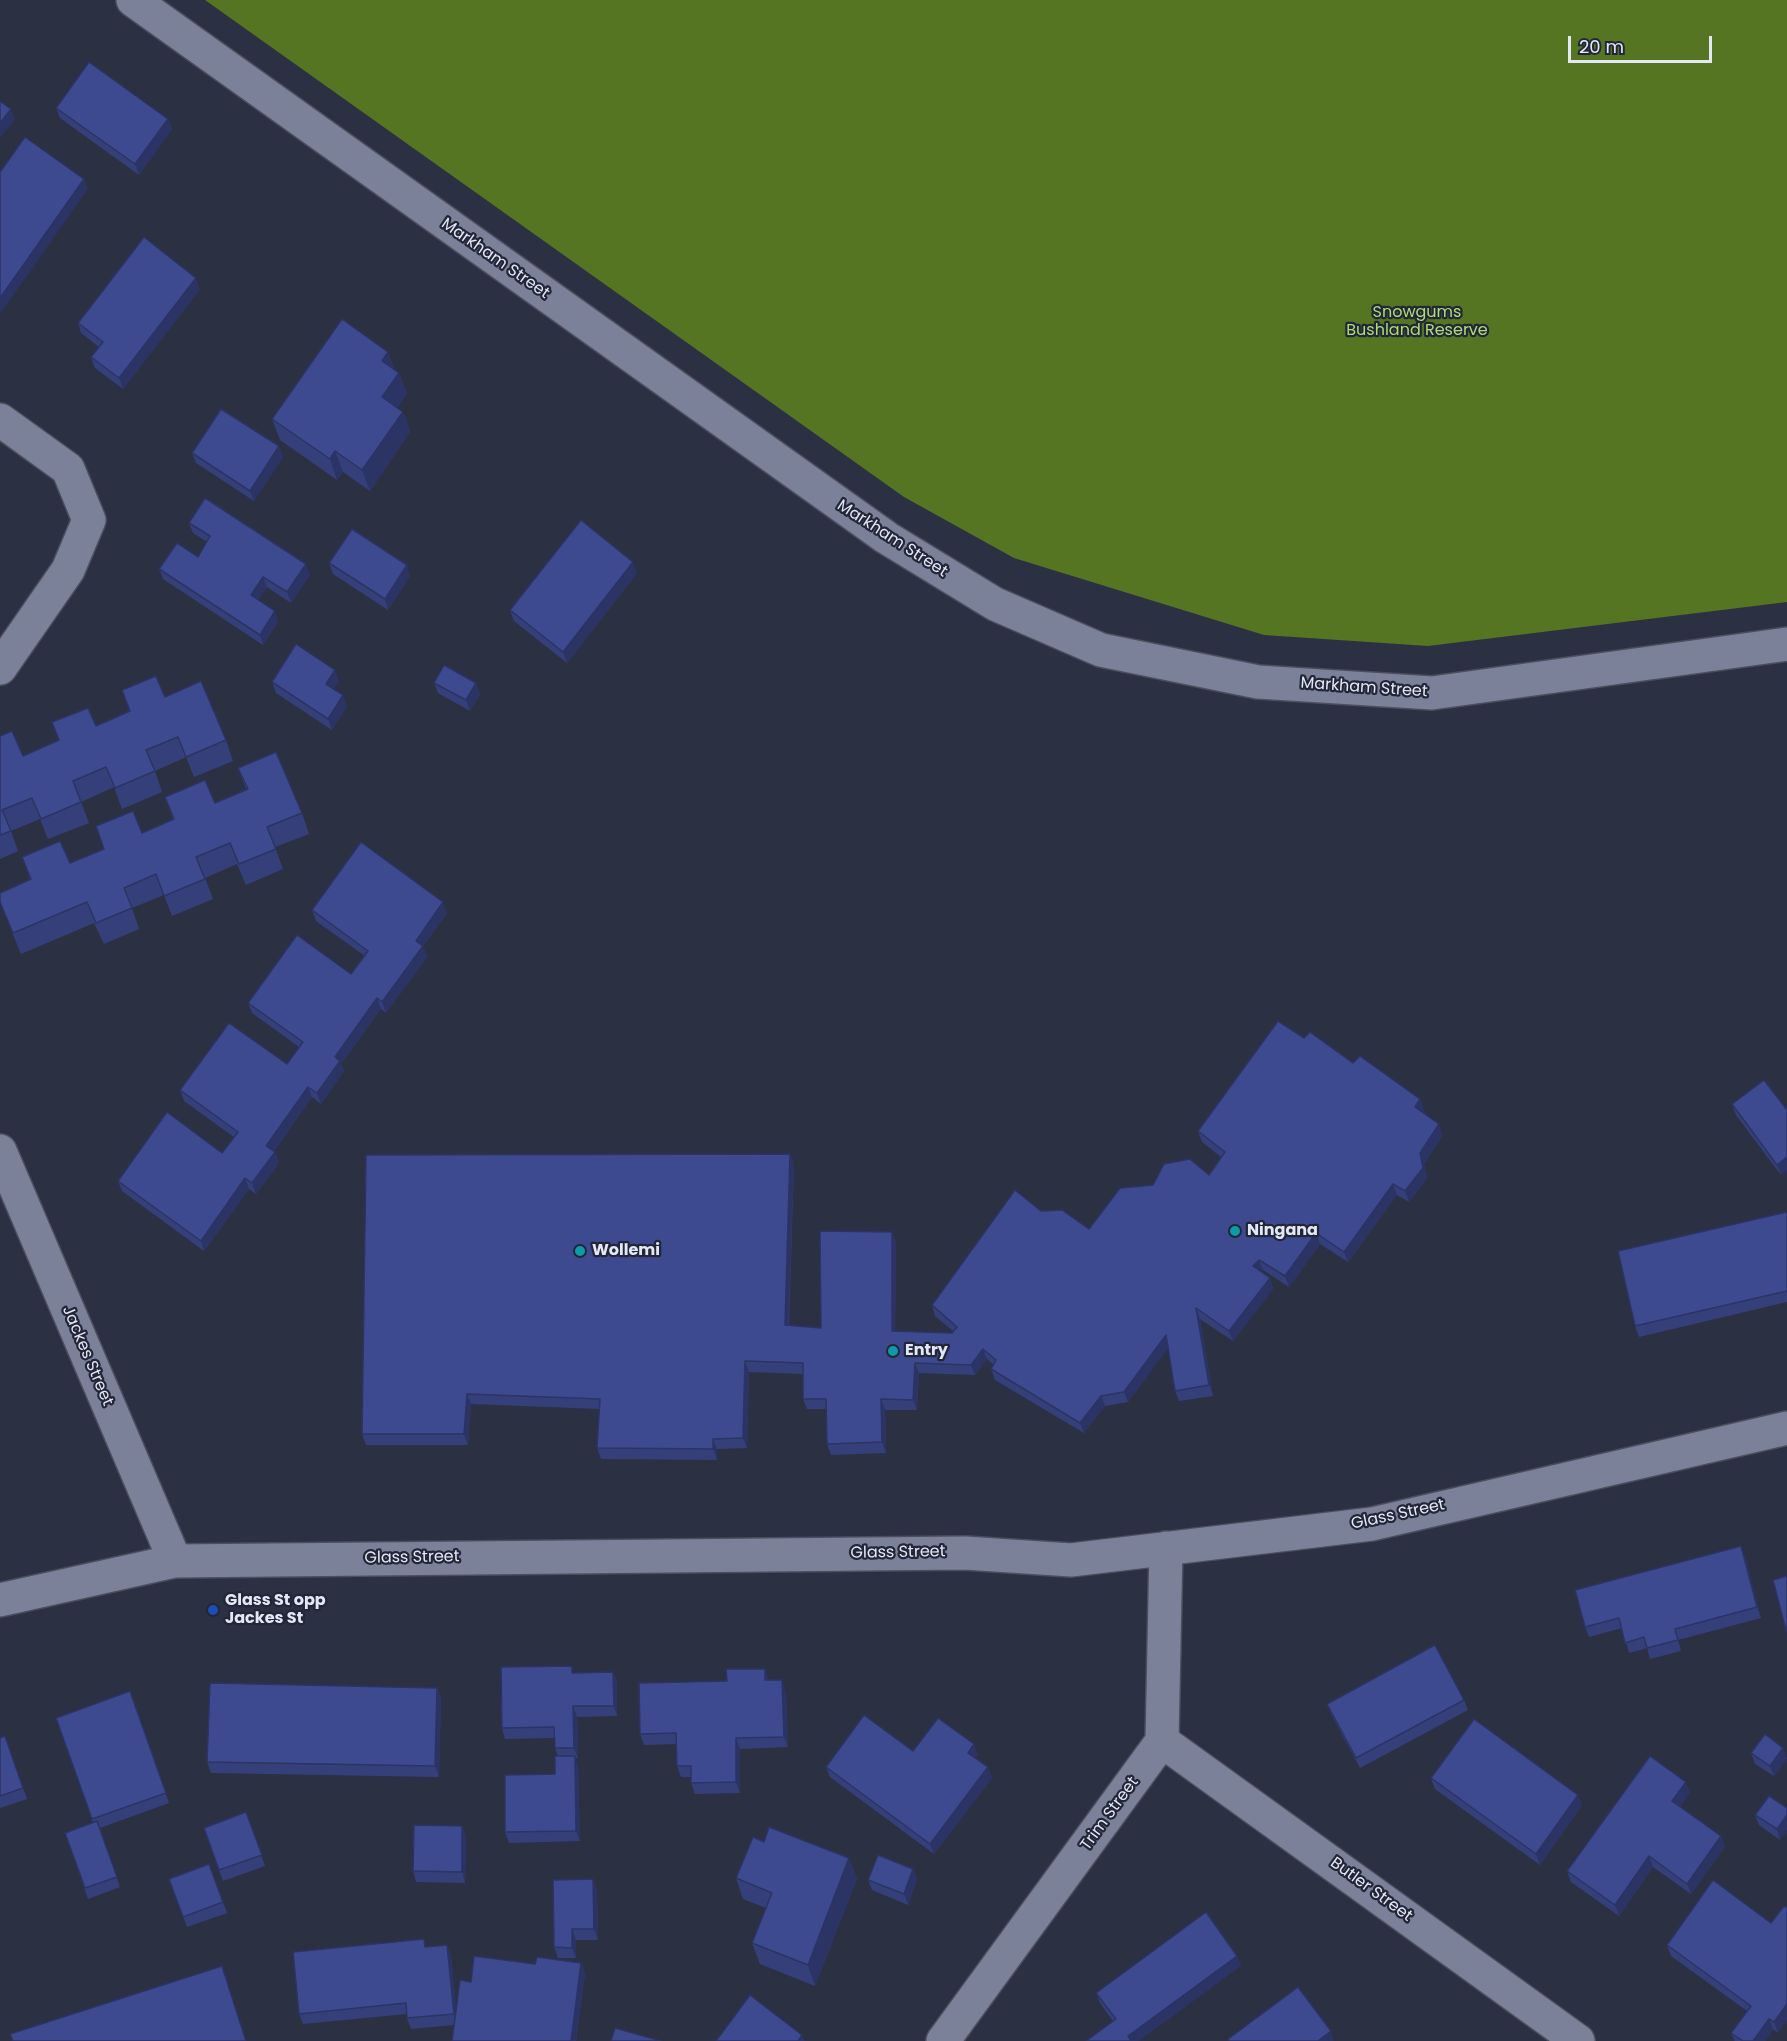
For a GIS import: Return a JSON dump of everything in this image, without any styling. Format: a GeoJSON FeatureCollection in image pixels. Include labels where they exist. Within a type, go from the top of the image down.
{"type":"FeatureCollection","features":[{"type":"Feature","properties":{"kind":"street","name":"Markham Street"},"geometry":{"type":"LineString","coordinates":[[133,0],[886,538],[994,604],[1101,650],[1258,682],[1432,693],[1787,644]]}},
{"type":"Feature","properties":{"kind":"street"},"geometry":{"type":"LineString","coordinates":[[0,420],[68,469],[89,520],[68,570],[0,668]]}},
{"type":"Feature","properties":{"kind":"street","name":"Jackes Street"},"geometry":{"type":"LineString","coordinates":[[0,1151],[175,1561]]}},
{"type":"Feature","properties":{"kind":"street","name":"Glass Street"},"geometry":{"type":"LineString","coordinates":[[0,1600],[175,1561],[965,1553],[1071,1560],[1372,1524],[1787,1428]]}},
{"type":"Feature","properties":{"kind":"street"},"geometry":{"type":"LineString","coordinates":[[1162,1741],[1166,1548]]}},
{"type":"Feature","properties":{"kind":"street","name":"Trim Street"},"geometry":{"type":"LineString","coordinates":[[943,2041],[1162,1741]]}},
{"type":"Feature","properties":{"kind":"street","name":"Butler Street"},"geometry":{"type":"LineString","coordinates":[[1162,1741],[1578,2041]]}},
{"type":"Feature","properties":{"kind":"green space","name":"Snowgums Bushland Reserve"},"geometry":{"type":"Polygon","coordinates":[[[205,0],[1787,0],[1787,602],[1428,646],[1264,635],[1014,558],[904,497],[205,0]]]}},
{"type":"Feature","properties":{"kind":"building"},"geometry":{"type":"Polygon","coordinates":[[[89,62],[168,119],[135,164],[56,108],[89,62]]]}},
{"type":"Feature","properties":{"kind":"building"},"geometry":{"type":"Polygon","coordinates":[[[0,101],[11,109],[0,123],[0,101]]]}},
{"type":"Feature","properties":{"kind":"building"},"geometry":{"type":"Polygon","coordinates":[[[25,137],[84,179],[0,298],[0,172],[25,137]]]}},
{"type":"Feature","properties":{"kind":"building"},"geometry":{"type":"Polygon","coordinates":[[[144,237],[196,278],[119,378],[91,357],[103,342],[78,323],[144,237]]]}},
{"type":"Feature","properties":{"kind":"building"},"geometry":{"type":"Polygon","coordinates":[[[342,319],[388,352],[382,361],[399,373],[382,397],[403,412],[362,470],[335,451],[330,459],[272,419],[342,319]]]}},
{"type":"Feature","properties":{"kind":"building"},"geometry":{"type":"Polygon","coordinates":[[[221,409],[279,446],[250,491],[192,453],[221,409]]]}},
{"type":"Feature","properties":{"kind":"building"},"geometry":{"type":"Polygon","coordinates":[[[205,498],[306,564],[287,592],[263,577],[251,595],[275,611],[260,635],[159,569],[177,543],[198,557],[210,536],[189,523],[205,498]]]}},
{"type":"Feature","properties":{"kind":"building"},"geometry":{"type":"Polygon","coordinates":[[[581,520],[633,562],[563,652],[510,610],[581,520]]]}},
{"type":"Feature","properties":{"kind":"building"},"geometry":{"type":"Polygon","coordinates":[[[352,529],[407,565],[385,599],[329,563],[352,529]]]}},
{"type":"Feature","properties":{"kind":"building"},"geometry":{"type":"Polygon","coordinates":[[[296,644],[335,670],[326,684],[343,695],[328,719],[272,682],[296,644]]]}},
{"type":"Feature","properties":{"kind":"building"},"geometry":{"type":"Polygon","coordinates":[[[444,665],[476,683],[466,700],[434,683],[444,665]]]}},
{"type":"Feature","properties":{"kind":"building"},"geometry":{"type":"Polygon","coordinates":[[[156,676],[165,697],[201,681],[226,740],[186,757],[178,737],[146,750],[155,771],[115,788],[106,767],[73,781],[81,802],[41,819],[32,798],[2,810],[11,831],[0,835],[0,736],[12,731],[23,756],[59,740],[52,722],[88,708],[96,726],[130,711],[122,690],[156,676]]]}},
{"type":"Feature","properties":{"kind":"building"},"geometry":{"type":"Polygon","coordinates":[[[276,752],[302,813],[267,827],[276,849],[239,864],[230,843],[196,857],[205,879],[164,896],[156,874],[124,888],[132,908],[96,923],[87,902],[13,933],[0,902],[0,893],[31,879],[22,857],[60,841],[70,863],[104,849],[96,826],[133,811],[142,833],[174,819],[165,797],[205,780],[215,803],[248,789],[238,768],[276,752]]]}},
{"type":"Feature","properties":{"kind":"building"},"geometry":{"type":"Polygon","coordinates":[[[361,842],[443,902],[416,941],[423,946],[382,1002],[377,998],[335,1057],[340,1061],[317,1093],[308,1087],[266,1146],[275,1152],[252,1183],[245,1178],[201,1241],[118,1181],[167,1112],[222,1153],[238,1132],[180,1090],[229,1023],[287,1064],[303,1042],[248,1003],[297,935],[351,974],[368,951],[312,910],[361,842]]]}},
{"type":"Feature","properties":{"kind":"building"},"geometry":{"type":"Polygon","coordinates":[[[1278,1021],[1304,1038],[1310,1032],[1353,1063],[1360,1056],[1420,1099],[1415,1107],[1439,1124],[1420,1153],[1423,1168],[1405,1191],[1393,1184],[1344,1252],[1316,1233],[1285,1276],[1259,1260],[1253,1266],[1270,1278],[1229,1331],[1196,1308],[1209,1385],[1175,1391],[1166,1335],[1124,1392],[1101,1396],[1080,1423],[991,1369],[996,1360],[983,1349],[971,1365],[915,1363],[913,1400],[881,1399],[882,1442],[827,1444],[826,1399],[803,1399],[803,1363],[745,1361],[743,1438],[713,1439],[713,1449],[597,1448],[600,1399],[467,1394],[464,1434],[362,1434],[366,1155],[790,1154],[785,1325],[821,1328],[820,1231],[892,1232],[892,1331],[952,1333],[957,1327],[932,1305],[1015,1190],[1041,1211],[1062,1210],[1089,1229],[1120,1188],[1153,1185],[1164,1164],[1190,1159],[1209,1175],[1225,1152],[1198,1131],[1278,1021]]]}},
{"type":"Feature","properties":{"kind":"building"},"geometry":{"type":"Polygon","coordinates":[[[1764,1080],[1787,1110],[1787,1157],[1777,1165],[1732,1104],[1764,1080]]]}},
{"type":"Feature","properties":{"kind":"building"},"geometry":{"type":"Polygon","coordinates":[[[1787,1212],[1787,1291],[1635,1326],[1618,1251],[1787,1212]]]}},
{"type":"Feature","properties":{"kind":"building"},"geometry":{"type":"Polygon","coordinates":[[[1741,1546],[1757,1607],[1675,1629],[1678,1640],[1647,1648],[1644,1637],[1625,1643],[1619,1618],[1585,1627],[1575,1590],[1741,1546]]]}},
{"type":"Feature","properties":{"kind":"building"},"geometry":{"type":"Polygon","coordinates":[[[1787,1576],[1787,1634],[1773,1580],[1787,1576]]]}},
{"type":"Feature","properties":{"kind":"building"},"geometry":{"type":"Polygon","coordinates":[[[1435,1645],[1464,1700],[1356,1758],[1327,1704],[1435,1645]]]}},
{"type":"Feature","properties":{"kind":"building"},"geometry":{"type":"Polygon","coordinates":[[[572,1666],[572,1673],[613,1672],[614,1706],[573,1706],[574,1748],[555,1748],[554,1727],[502,1728],[501,1667],[572,1666]]]}},
{"type":"Feature","properties":{"kind":"building"},"geometry":{"type":"Polygon","coordinates":[[[726,1669],[765,1669],[765,1680],[782,1680],[784,1737],[736,1738],[736,1782],[691,1783],[691,1766],[677,1766],[676,1733],[640,1734],[639,1683],[727,1681],[726,1669]]]}},
{"type":"Feature","properties":{"kind":"building"},"geometry":{"type":"Polygon","coordinates":[[[210,1683],[437,1688],[435,1766],[207,1762],[210,1683]]]}},
{"type":"Feature","properties":{"kind":"building"},"geometry":{"type":"Polygon","coordinates":[[[130,1691],[166,1793],[92,1819],[56,1718],[130,1691]]]}},
{"type":"Feature","properties":{"kind":"building"},"geometry":{"type":"Polygon","coordinates":[[[864,1715],[913,1751],[938,1718],[974,1744],[968,1753],[988,1767],[930,1844],[826,1767],[864,1715]]]}},
{"type":"Feature","properties":{"kind":"building"},"geometry":{"type":"Polygon","coordinates":[[[1474,1719],[1578,1795],[1536,1854],[1431,1778],[1474,1719]]]}},
{"type":"Feature","properties":{"kind":"building"},"geometry":{"type":"Polygon","coordinates":[[[1765,1734],[1783,1748],[1770,1766],[1751,1753],[1765,1734]]]}},
{"type":"Feature","properties":{"kind":"building"},"geometry":{"type":"Polygon","coordinates":[[[5,1736],[23,1788],[0,1796],[0,1738],[5,1736]]]}},
{"type":"Feature","properties":{"kind":"building"},"geometry":{"type":"Polygon","coordinates":[[[555,1756],[575,1756],[576,1831],[505,1832],[505,1775],[555,1774],[555,1756]]]}},
{"type":"Feature","properties":{"kind":"building"},"geometry":{"type":"Polygon","coordinates":[[[1650,1756],[1686,1782],[1672,1801],[1721,1836],[1687,1884],[1649,1856],[1615,1905],[1567,1871],[1650,1756]]]}},
{"type":"Feature","properties":{"kind":"building"},"geometry":{"type":"Polygon","coordinates":[[[1769,1796],[1787,1808],[1787,1815],[1777,1829],[1755,1815],[1769,1796]]]}},
{"type":"Feature","properties":{"kind":"building"},"geometry":{"type":"Polygon","coordinates":[[[246,1812],[262,1855],[219,1870],[204,1828],[246,1812]]]}},
{"type":"Feature","properties":{"kind":"building"},"geometry":{"type":"Polygon","coordinates":[[[97,1821],[117,1877],[85,1888],[65,1833],[97,1821]]]}},
{"type":"Feature","properties":{"kind":"building"},"geometry":{"type":"Polygon","coordinates":[[[414,1825],[462,1826],[462,1872],[413,1871],[414,1825]]]}},
{"type":"Feature","properties":{"kind":"building"},"geometry":{"type":"Polygon","coordinates":[[[769,1827],[849,1858],[808,1965],[752,1943],[772,1893],[736,1878],[753,1837],[764,1842],[769,1827]]]}},
{"type":"Feature","properties":{"kind":"building"},"geometry":{"type":"Polygon","coordinates":[[[878,1855],[913,1869],[904,1894],[868,1880],[878,1855]]]}},
{"type":"Feature","properties":{"kind":"building"},"geometry":{"type":"Polygon","coordinates":[[[209,1864],[223,1902],[183,1917],[169,1879],[209,1864]]]}},
{"type":"Feature","properties":{"kind":"building"},"geometry":{"type":"Polygon","coordinates":[[[593,1879],[594,1929],[572,1929],[572,1948],[554,1947],[553,1880],[593,1879]]]}},
{"type":"Feature","properties":{"kind":"building"},"geometry":{"type":"Polygon","coordinates":[[[1713,1880],[1771,1923],[1784,1906],[1787,1908],[1787,2004],[1774,2022],[1769,2019],[1753,2041],[1743,2041],[1731,2033],[1751,2006],[1667,1945],[1713,1880]]]}},
{"type":"Feature","properties":{"kind":"building"},"geometry":{"type":"Polygon","coordinates":[[[1206,1912],[1237,1956],[1128,2036],[1131,2041],[1086,2041],[1116,2019],[1096,1993],[1206,1912]]]}},
{"type":"Feature","properties":{"kind":"building"},"geometry":{"type":"Polygon","coordinates":[[[424,1939],[425,1947],[447,1945],[454,2014],[407,2018],[406,2003],[299,2014],[293,1952],[424,1939]]]}},
{"type":"Feature","properties":{"kind":"building"},"geometry":{"type":"Polygon","coordinates":[[[474,1956],[535,1964],[537,1957],[581,1963],[571,2041],[452,2041],[460,1980],[471,1982],[474,1956]]]}},
{"type":"Feature","properties":{"kind":"building"},"geometry":{"type":"Polygon","coordinates":[[[222,1966],[246,2041],[13,2041],[10,2034],[222,1966]]]}},
{"type":"Feature","properties":{"kind":"building"},"geometry":{"type":"Polygon","coordinates":[[[1298,1987],[1331,2031],[1318,2041],[1229,2041],[1228,2039],[1298,1987]]]}},
{"type":"Feature","properties":{"kind":"building"},"geometry":{"type":"Polygon","coordinates":[[[750,1995],[802,2035],[798,2041],[716,2041],[750,1995]]]}},
{"type":"Feature","properties":{"kind":"building"},"geometry":{"type":"Polygon","coordinates":[[[615,2028],[661,2041],[611,2041],[615,2028]]]}},
{"type":"Feature","properties":{"kind":"place","name":"Ningana"},"geometry":{"type":"Point","coordinates":[1235,1231]}},
{"type":"Feature","properties":{"kind":"place","name":"Wollemi"},"geometry":{"type":"Point","coordinates":[580,1251]}},
{"type":"Feature","properties":{"kind":"place","name":"Entry"},"geometry":{"type":"Point","coordinates":[893,1351]}},
{"type":"Feature","properties":{"kind":"place","name":"Glass St opp Jackes St"},"geometry":{"type":"Point","coordinates":[213,1610]}}]}
